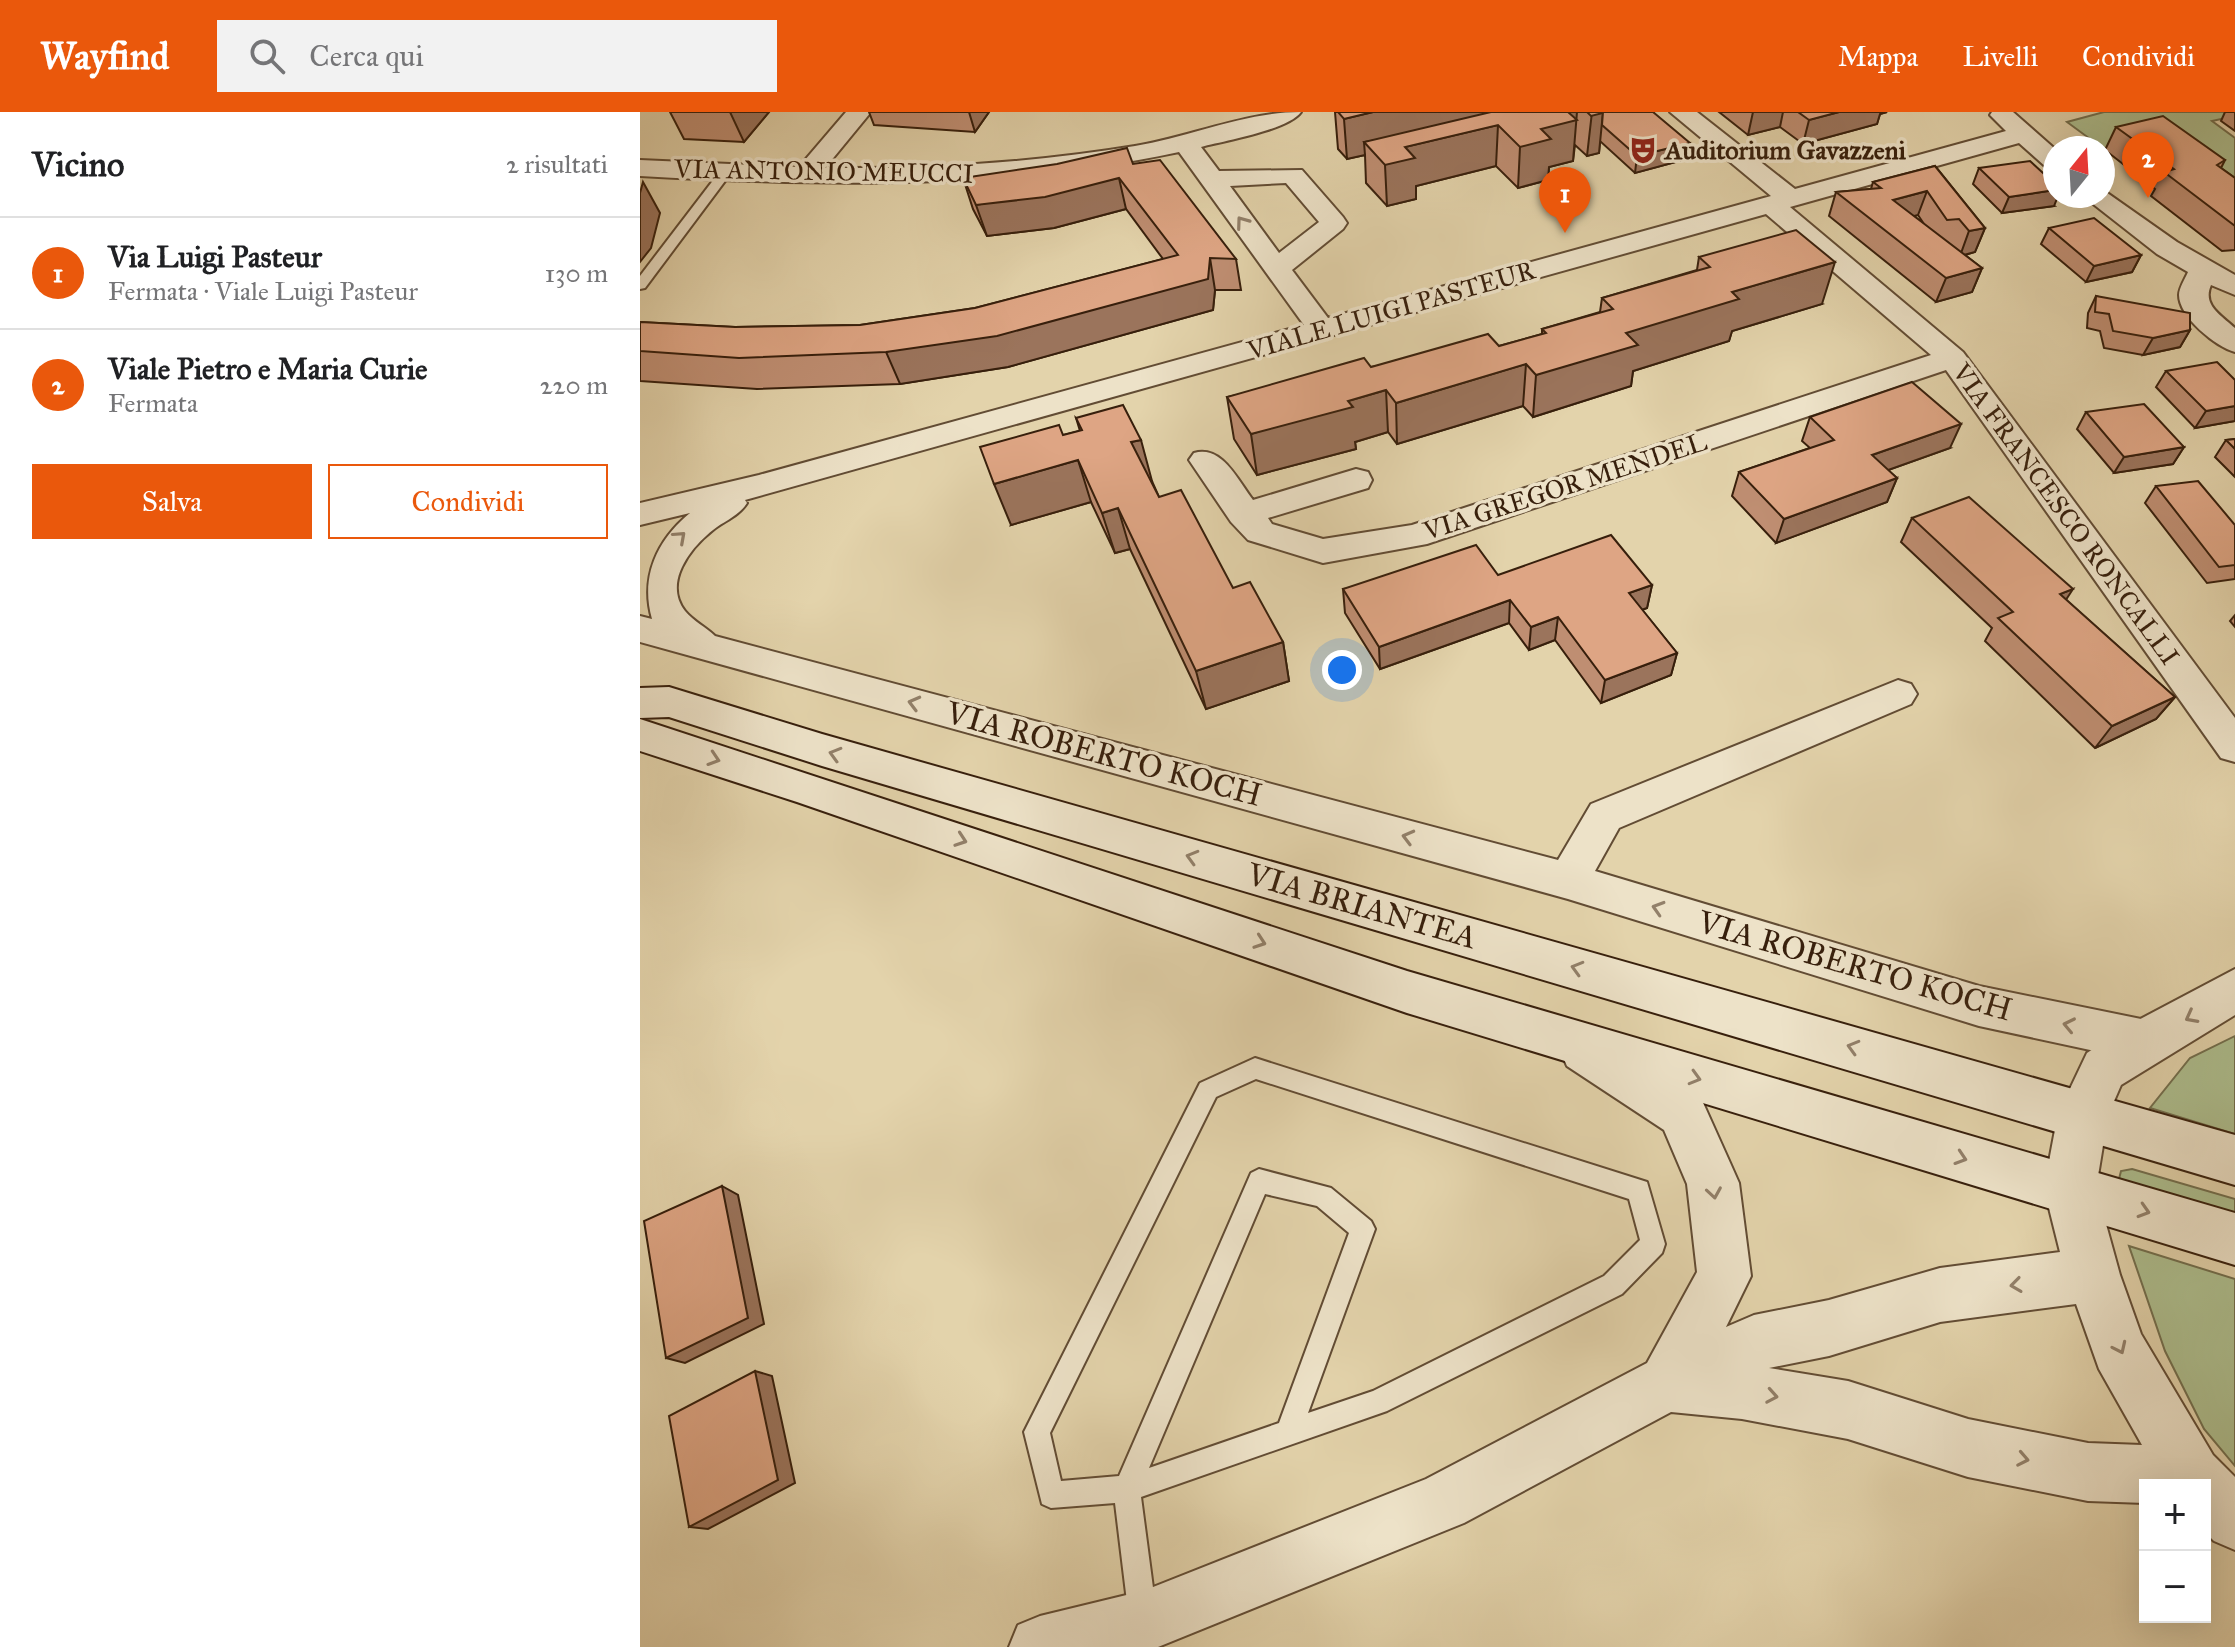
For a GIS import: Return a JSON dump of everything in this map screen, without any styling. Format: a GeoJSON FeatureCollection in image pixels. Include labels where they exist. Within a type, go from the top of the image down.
{"type":"FeatureCollection","features":[{"type":"Feature","properties":{"kind":"main road","name":"VIA BRIANTEA"},"geometry":{"type":"LineString","coordinates":[[640,703],[669,702],[837,755],[2235,1160]]}},
{"type":"Feature","properties":{"kind":"main road","name":"VIA BRIANTEA"},"geometry":{"type":"LineString","coordinates":[[640,735],[821,793],[1407,992],[2235,1239]]}},
{"type":"Feature","properties":{"kind":"main road"},"geometry":{"type":"LineString","coordinates":[[2197,1479],[2119,1349],[2093,1275],[2070,1188],[2083,1114],[2104,1069],[2235,990]]}},
{"type":"Feature","properties":{"kind":"main road","name":"VIA BRIANTEA"},"geometry":{"type":"LineString","coordinates":[[1572,1042],[1682,1113],[1713,1183],[1724,1276],[1667,1383]]}},
{"type":"Feature","properties":{"kind":"main road"},"geometry":{"type":"LineString","coordinates":[[1040,1647],[1143,1622],[1443,1502],[1667,1383],[1754,1343],[1829,1328],[1940,1295],[2093,1275]]}},
{"type":"Feature","properties":{"kind":"main road"},"geometry":{"type":"LineString","coordinates":[[1667,1383],[1742,1391],[1848,1410],[1968,1448],[2088,1472],[2159,1479]]}},
{"type":"Feature","properties":{"kind":"main road"},"geometry":{"type":"LineString","coordinates":[[2211,1495],[2235,1520]]}},
{"type":"Feature","properties":{"kind":"street"},"geometry":{"type":"LineString","coordinates":[[805,176],[859,112]]}},
{"type":"Feature","properties":{"kind":"street","name":"VIA ANTONIO MEUCCI"},"geometry":{"type":"LineString","coordinates":[[640,168],[805,176],[967,175],[1066,166],[1186,144],[1257,125],[1289,112]]}},
{"type":"Feature","properties":{"kind":"street","name":"VIA FRANCESCO RONCALLI"},"geometry":{"type":"LineString","coordinates":[[1682,112],[1952,358],[2235,747]]}},
{"type":"Feature","properties":{"kind":"street"},"geometry":{"type":"LineString","coordinates":[[1998,112],[2043,152]]}},
{"type":"Feature","properties":{"kind":"street","name":"VIALE LUIGI PASTEUR"},"geometry":{"type":"LineString","coordinates":[[640,514],[759,486],[2023,134]]}},
{"type":"Feature","properties":{"kind":"street"},"geometry":{"type":"LineString","coordinates":[[1186,144],[1322,330]]}},
{"type":"Feature","properties":{"kind":"street"},"geometry":{"type":"LineString","coordinates":[[1210,179],[1293,175],[1334,223],[1276,269]]}},
{"type":"Feature","properties":{"kind":"street"},"geometry":{"type":"LineString","coordinates":[[2113,208],[2203,270],[2235,287]]}},
{"type":"Feature","properties":{"kind":"street"},"geometry":{"type":"LineString","coordinates":[[2203,270],[2193,293],[2196,308],[2235,343]]}},
{"type":"Feature","properties":{"kind":"street","name":"VIA GREGOR MENDEL"},"geometry":{"type":"LineString","coordinates":[[1205,460],[1243,514],[1260,532],[1323,551],[1415,536],[1952,358]]}},
{"type":"Feature","properties":{"kind":"street"},"geometry":{"type":"LineString","coordinates":[[1243,514],[1356,480]]}},
{"type":"Feature","properties":{"kind":"street","name":"VIALE LUIGI PASTEUR"},"geometry":{"type":"LineString","coordinates":[[701,645],[667,614],[657,593],[655,574],[667,548],[686,531],[759,486]]}},
{"type":"Feature","properties":{"kind":"street","name":"VIA ROBERTO KOCH"},"geometry":{"type":"LineString","coordinates":[[640,629],[1568,881],[1979,1006],[2146,1041]]}},
{"type":"Feature","properties":{"kind":"street"},"geometry":{"type":"LineString","coordinates":[[1568,881],[1605,816],[1898,694]]}},
{"type":"Feature","properties":{"kind":"lane"},"geometry":{"type":"LineString","coordinates":[[640,285],[725,173]]}},
{"type":"Feature","properties":{"kind":"lane"},"geometry":{"type":"LineString","coordinates":[[1255,1068],[1639,1190],[1653,1244],[1613,1285],[1378,1402],[1127,1489],[1051,1495],[1037,1432],[1208,1090],[1255,1068]]}},
{"type":"Feature","properties":{"kind":"lane"},"geometry":{"type":"LineString","coordinates":[[1143,1622],[1127,1489],[1259,1181],[1323,1196],[1363,1229],[1288,1433]]}},
{"type":"Feature","properties":{"kind":"green space"},"geometry":{"type":"Polygon","coordinates":[[[2104,112],[2235,112],[2235,116],[2212,121],[2235,138],[2235,213],[2115,155],[2115,136],[2086,136],[2067,122],[2104,112]]]}},
{"type":"Feature","properties":{"kind":"green space"},"geometry":{"type":"Polygon","coordinates":[[[2235,1036],[2235,1134],[2150,1108],[2190,1058],[2235,1036]]]}},
{"type":"Feature","properties":{"kind":"green space"},"geometry":{"type":"Polygon","coordinates":[[[2132,1169],[2235,1199],[2235,1225],[2123,1187],[2119,1179],[2121,1171],[2132,1169]]]}},
{"type":"Feature","properties":{"kind":"green space"},"geometry":{"type":"Polygon","coordinates":[[[2129,1246],[2235,1279],[2235,1466],[2204,1429],[2165,1351],[2129,1246]]]}},
{"type":"Feature","properties":{"kind":"building"},"geometry":{"type":"Polygon","coordinates":[[[1338,112],[1373,112],[1344,119],[1338,112]]]}},
{"type":"Feature","properties":{"kind":"building"},"geometry":{"type":"Polygon","coordinates":[[[1491,112],[1568,112],[1577,120],[1541,129],[1551,139],[1520,147],[1498,125],[1405,147],[1415,158],[1385,165],[1364,142],[1491,112]]]}},
{"type":"Feature","properties":{"kind":"building"},"geometry":{"type":"Polygon","coordinates":[[[1603,112],[1653,112],[1690,143],[1637,156],[1602,125],[1603,112]]]}},
{"type":"Feature","properties":{"kind":"building"},"geometry":{"type":"Polygon","coordinates":[[[1798,112],[1839,112],[1809,120],[1798,112]]]}},
{"type":"Feature","properties":{"kind":"building"},"geometry":{"type":"Polygon","coordinates":[[[2163,116],[2225,160],[2217,165],[2235,178],[2235,226],[2164,172],[2174,169],[2116,127],[2163,116]]]}},
{"type":"Feature","properties":{"kind":"building"},"geometry":{"type":"Polygon","coordinates":[[[1127,148],[1133,164],[1160,160],[1236,259],[1210,258],[1208,279],[997,336],[886,352],[739,358],[640,351],[640,322],[735,327],[860,325],[975,308],[1178,255],[1119,178],[1045,197],[976,205],[963,178],[1057,164],[1127,148]]]}},
{"type":"Feature","properties":{"kind":"building"},"geometry":{"type":"Polygon","coordinates":[[[2030,161],[2043,173],[2043,192],[2009,197],[1979,168],[2030,161]]]}},
{"type":"Feature","properties":{"kind":"building"},"geometry":{"type":"Polygon","coordinates":[[[1935,166],[1985,228],[1969,231],[1959,219],[1947,220],[1927,191],[1893,200],[1982,268],[1946,278],[1836,192],[1881,188],[1873,182],[1935,166]]]}},
{"type":"Feature","properties":{"kind":"building"},"geometry":{"type":"Polygon","coordinates":[[[2094,218],[2141,255],[2094,266],[2049,228],[2094,218]]]}},
{"type":"Feature","properties":{"kind":"building"},"geometry":{"type":"Polygon","coordinates":[[[1796,230],[1835,262],[1732,292],[1739,299],[1626,333],[1638,345],[1536,375],[1526,364],[1396,403],[1386,390],[1348,401],[1353,407],[1251,434],[1227,397],[1364,358],[1371,367],[1488,334],[1499,346],[1546,333],[1542,329],[1613,309],[1602,298],[1710,267],[1699,257],[1796,230]]]}},
{"type":"Feature","properties":{"kind":"building"},"geometry":{"type":"Polygon","coordinates":[[[2096,296],[2190,313],[2190,330],[2153,338],[2113,331],[2109,314],[2095,312],[2096,296]]]}},
{"type":"Feature","properties":{"kind":"building"},"geometry":{"type":"Polygon","coordinates":[[[2217,362],[2235,380],[2235,406],[2206,411],[2166,371],[2217,362]]]}},
{"type":"Feature","properties":{"kind":"building"},"geometry":{"type":"Polygon","coordinates":[[[1912,382],[1961,424],[1872,455],[1897,478],[1784,519],[1739,472],[1834,440],[1810,417],[1912,382]]]}},
{"type":"Feature","properties":{"kind":"building"},"geometry":{"type":"Polygon","coordinates":[[[2144,404],[2184,447],[2124,457],[2086,412],[2144,404]]]}},
{"type":"Feature","properties":{"kind":"building"},"geometry":{"type":"Polygon","coordinates":[[[1123,405],[1141,440],[1131,442],[1159,497],[1181,490],[1233,588],[1250,582],[1283,642],[1196,671],[1118,508],[1102,513],[1078,460],[994,484],[980,447],[1059,425],[1063,435],[1082,430],[1076,418],[1123,405]]]}},
{"type":"Feature","properties":{"kind":"building"},"geometry":{"type":"Polygon","coordinates":[[[2235,439],[2235,449],[2226,440],[2235,439]]]}},
{"type":"Feature","properties":{"kind":"building"},"geometry":{"type":"Polygon","coordinates":[[[2198,481],[2235,525],[2235,565],[2219,567],[2156,486],[2198,481]]]}},
{"type":"Feature","properties":{"kind":"building"},"geometry":{"type":"Polygon","coordinates":[[[1969,497],[2073,589],[2060,594],[2175,697],[2112,726],[1998,618],[2013,612],[1912,518],[1969,497]]]}},
{"type":"Feature","properties":{"kind":"building"},"geometry":{"type":"Polygon","coordinates":[[[1611,535],[1652,585],[1629,593],[1677,653],[1605,680],[1558,617],[1531,627],[1510,600],[1379,647],[1343,589],[1476,545],[1498,575],[1611,535]]]}},
{"type":"Feature","properties":{"kind":"building"},"geometry":{"type":"Polygon","coordinates":[[[722,1186],[748,1318],[666,1358],[644,1221],[722,1186]]]}},
{"type":"Feature","properties":{"kind":"building"},"geometry":{"type":"Polygon","coordinates":[[[755,1371],[778,1480],[689,1527],[669,1416],[755,1371]]]}},
{"type":"Feature","properties":{"kind":"place","name":"Auditorium Gavazzeni"},"geometry":{"type":"Point","coordinates":[1643,150]}},
{"type":"Feature","properties":{"kind":"place","name":"Viale Pietro e Maria Curie"},"geometry":{"type":"Point","coordinates":[2148,198]}},
{"type":"Feature","properties":{"kind":"place","name":"Via Luigi Pasteur"},"geometry":{"type":"Point","coordinates":[1565,233]}}]}
